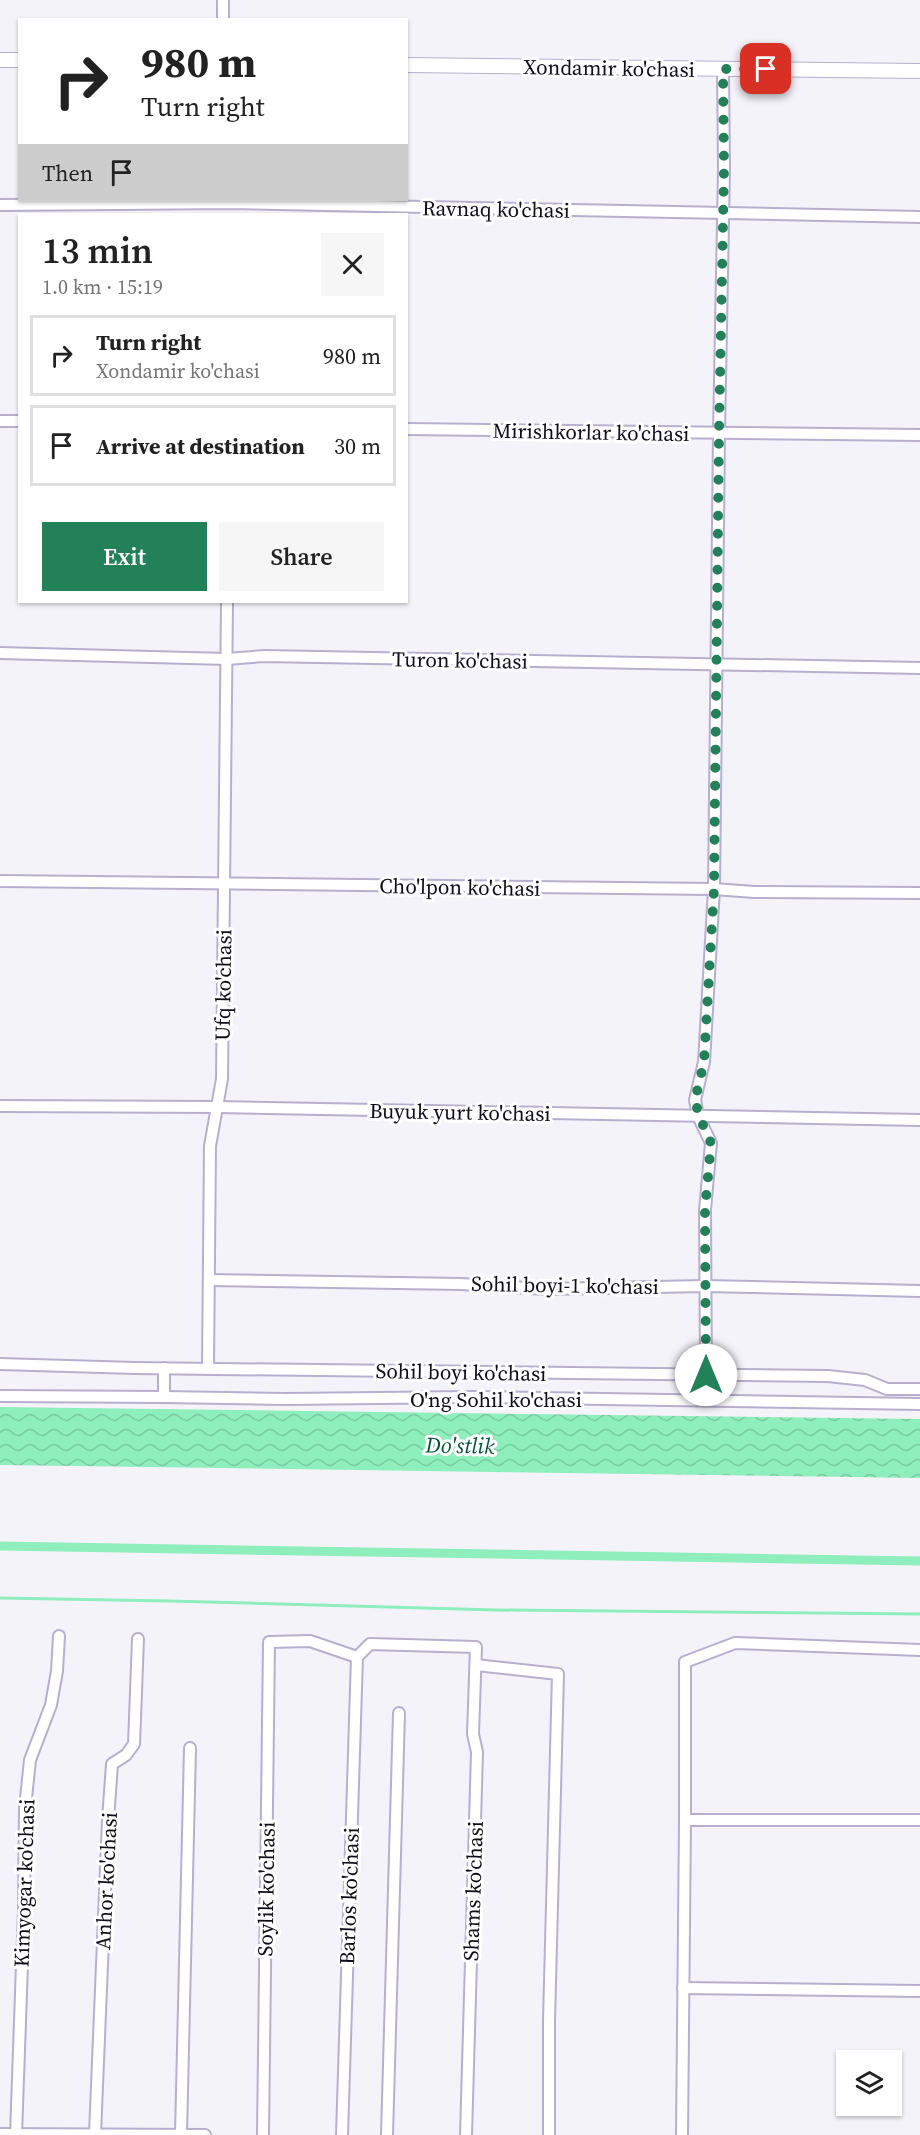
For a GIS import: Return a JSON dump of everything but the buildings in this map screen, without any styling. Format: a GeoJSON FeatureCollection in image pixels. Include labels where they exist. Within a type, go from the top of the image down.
{"type":"FeatureCollection","features":[{"type":"Feature","properties":{"kind":"main road"},"geometry":{"type":"LineString","coordinates":[[0,60],[18,60]]}},
{"type":"Feature","properties":{"kind":"main road","name":"Xondamir ko'chasi"},"geometry":{"type":"LineString","coordinates":[[408,65],[920,71]]}},
{"type":"Feature","properties":{"kind":"street"},"geometry":{"type":"LineString","coordinates":[[223,18],[224,0]]}},
{"type":"Feature","properties":{"kind":"street"},"geometry":{"type":"LineString","coordinates":[[706,1375],[705,1210],[711,1143],[699,1116],[695,1100],[704,1062],[714,889],[724,169],[723,69]]}},
{"type":"Feature","properties":{"kind":"street","name":"Ravnaq ko'chasi"},"geometry":{"type":"LineString","coordinates":[[0,205],[230,206],[920,217]]}},
{"type":"Feature","properties":{"kind":"street"},"geometry":{"type":"LineString","coordinates":[[0,421],[18,421]]}},
{"type":"Feature","properties":{"kind":"street","name":"Mirishkorlar ko'chasi"},"geometry":{"type":"LineString","coordinates":[[408,429],[920,435]]}},
{"type":"Feature","properties":{"kind":"street","name":"Ufq ko'chasi"},"geometry":{"type":"LineString","coordinates":[[208,1368],[210,1146],[222,1079],[227,603]]}},
{"type":"Feature","properties":{"kind":"street","name":"Turon ko'chasi"},"geometry":{"type":"LineString","coordinates":[[0,653],[227,659],[264,656],[920,668]]}},
{"type":"Feature","properties":{"kind":"street","name":"Cho'lpon ko'chasi"},"geometry":{"type":"LineString","coordinates":[[0,881],[920,893]]}},
{"type":"Feature","properties":{"kind":"street","name":"Buyuk yurt ko'chasi"},"geometry":{"type":"LineString","coordinates":[[0,1106],[218,1107],[920,1120]]}},
{"type":"Feature","properties":{"kind":"street","name":"Sohil boyi-1 ko'chasi"},"geometry":{"type":"LineString","coordinates":[[210,1280],[450,1284],[545,1289],[706,1286],[920,1291]]}},
{"type":"Feature","properties":{"kind":"street","name":"Sohil boyi ko'chasi"},"geometry":{"type":"LineString","coordinates":[[0,1364],[828,1376],[865,1380],[887,1389],[920,1389]]}},
{"type":"Feature","properties":{"kind":"street"},"geometry":{"type":"LineString","coordinates":[[164,1368],[164,1396]]}},
{"type":"Feature","properties":{"kind":"street","name":"O'ng Sohil ko'chasi"},"geometry":{"type":"LineString","coordinates":[[0,1396],[164,1396],[286,1400],[470,1397],[920,1404]]}},
{"type":"Feature","properties":{"kind":"street","name":"Kimyogar ko'chasi"},"geometry":{"type":"LineString","coordinates":[[16,2135],[25,1808],[30,1760],[51,1705],[57,1671],[59,1636]]}},
{"type":"Feature","properties":{"kind":"street","name":"Anhor ko'chasi"},"geometry":{"type":"LineString","coordinates":[[95,2134],[108,1809],[112,1764],[126,1755],[134,1744],[138,1639]]}},
{"type":"Feature","properties":{"kind":"street","name":"Soylik ko'chasi"},"geometry":{"type":"LineString","coordinates":[[262,2135],[269,1642],[309,1641],[357,1657]]}},
{"type":"Feature","properties":{"kind":"street"},"geometry":{"type":"LineString","coordinates":[[682,2135],[685,1662],[735,1643],[920,1650]]}},
{"type":"Feature","properties":{"kind":"street","name":"Shams ko'chasi"},"geometry":{"type":"LineString","coordinates":[[357,1657],[370,1644],[476,1647],[473,1734],[477,1752],[466,2135]]}},
{"type":"Feature","properties":{"kind":"street","name":"Barlos ko'chasi"},"geometry":{"type":"LineString","coordinates":[[342,2135],[357,1657]]}},
{"type":"Feature","properties":{"kind":"street"},"geometry":{"type":"LineString","coordinates":[[476,1665],[558,1674],[549,2021],[549,2135]]}},
{"type":"Feature","properties":{"kind":"street"},"geometry":{"type":"LineString","coordinates":[[387,2135],[399,1713]]}},
{"type":"Feature","properties":{"kind":"street"},"geometry":{"type":"LineString","coordinates":[[181,2134],[190,1748]]}},
{"type":"Feature","properties":{"kind":"street"},"geometry":{"type":"LineString","coordinates":[[685,1820],[920,1820]]}},
{"type":"Feature","properties":{"kind":"street"},"geometry":{"type":"LineString","coordinates":[[683,1988],[920,1991]]}},
{"type":"Feature","properties":{"kind":"street"},"geometry":{"type":"LineString","coordinates":[[0,2134],[205,2135]]}},
{"type":"Feature","properties":{"kind":"water","name":"Do'stlik"},"geometry":{"type":"Polygon","coordinates":[[[0,1407],[920,1419],[920,1478],[0,1465],[0,1407]]]}},
{"type":"Feature","properties":{"kind":"waterway"},"geometry":{"type":"LineString","coordinates":[[0,1546],[920,1561]]}},
{"type":"Feature","properties":{"kind":"waterway"},"geometry":{"type":"LineString","coordinates":[[0,1598],[496,1610],[920,1614]]}},
{"type":"Feature","properties":{"kind":"route"},"geometry":{"type":"LineString","coordinates":[[706,1375],[705,1210],[711,1143],[699,1116],[695,1100],[704,1062],[714,889],[724,169],[723,69],[766,69]]}}]}
